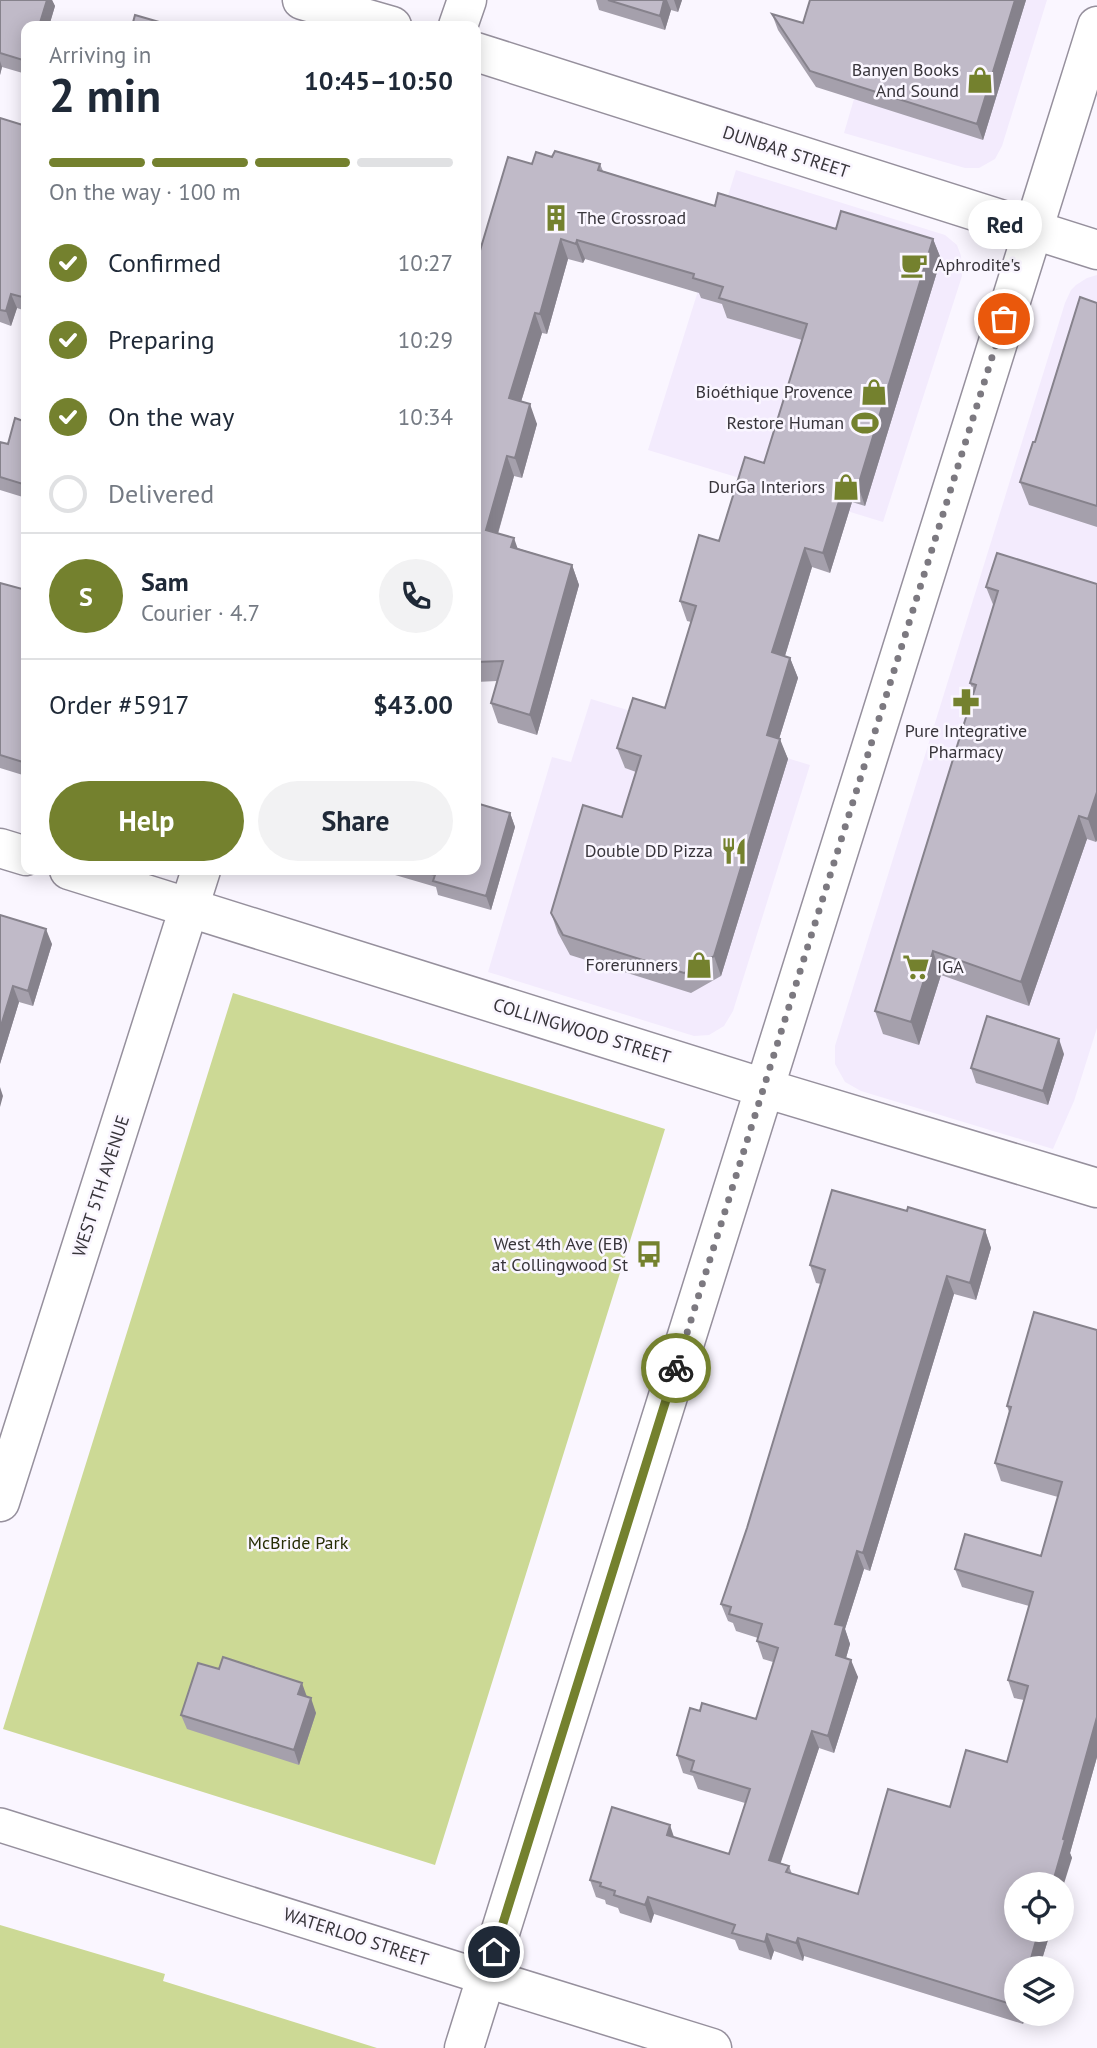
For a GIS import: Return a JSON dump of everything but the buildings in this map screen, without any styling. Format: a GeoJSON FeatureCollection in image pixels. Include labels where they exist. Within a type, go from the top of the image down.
{"type":"FeatureCollection","features":[{"type":"Feature","properties":{"kind":"street"},"geometry":{"type":"LineString","coordinates":[[302,0],[375,21]]}},
{"type":"Feature","properties":{"kind":"street"},"geometry":{"type":"LineString","coordinates":[[460,21],[467,0]]}},
{"type":"Feature","properties":{"kind":"street"},"geometry":{"type":"LineString","coordinates":[[464,2048],[1097,26]]}},
{"type":"Feature","properties":{"kind":"street","name":"DUNBAR STREET"},"geometry":{"type":"LineString","coordinates":[[481,54],[1097,250]]}},
{"type":"Feature","properties":{"kind":"street"},"geometry":{"type":"LineString","coordinates":[[0,848],[21,854]]}},
{"type":"Feature","properties":{"kind":"street","name":"COLLINGWOOD STREET"},"geometry":{"type":"LineString","coordinates":[[85,875],[764,1088],[1097,1188]]}},
{"type":"Feature","properties":{"kind":"street","name":"WEST 5TH AVENUE"},"geometry":{"type":"LineString","coordinates":[[0,1502],[199,875]]}},
{"type":"Feature","properties":{"kind":"street","name":"WATERLOO STREET"},"geometry":{"type":"LineString","coordinates":[[0,1825],[712,2048]]}},
{"type":"Feature","properties":{"kind":"shaded area"},"geometry":{"type":"Polygon","coordinates":[[[883,0],[1047,0],[1002,146],[995,159],[979,168],[965,168],[844,133],[883,0]]]}},
{"type":"Feature","properties":{"kind":"shaded area"},"geometry":{"type":"Polygon","coordinates":[[[736,170],[945,235],[957,245],[961,256],[962,276],[883,522],[648,450],[736,170]]]}},
{"type":"Feature","properties":{"kind":"shaded area"},"geometry":{"type":"Polygon","coordinates":[[[1097,275],[1097,1028],[1074,1101],[1053,1149],[861,1091],[845,1082],[835,1064],[835,1046],[1065,303],[1076,285],[1097,275]]]}},
{"type":"Feature","properties":{"kind":"shaded area"},"geometry":{"type":"Polygon","coordinates":[[[591,699],[810,765],[733,1011],[724,1026],[709,1035],[694,1036],[488,972],[552,757],[571,762],[591,699]]]}},
{"type":"Feature","properties":{"kind":"green space","name":"McBride Park"},"geometry":{"type":"Polygon","coordinates":[[[233,993],[665,1129],[435,1865],[3,1729],[233,993]]]}},
{"type":"Feature","properties":{"kind":"green space"},"geometry":{"type":"Polygon","coordinates":[[[0,1925],[165,1974],[163,1981],[377,2048],[0,2048],[0,1925]]]}},
{"type":"Feature","properties":{"kind":"way so far"},"geometry":{"type":"LineString","coordinates":[[676,1368],[1004,319]]}},
{"type":"Feature","properties":{"kind":"place","name":"Banyen Books And Sound"},"geometry":{"type":"Point","coordinates":[980,80]}},
{"type":"Feature","properties":{"kind":"place","name":"The Crossroad"},"geometry":{"type":"Point","coordinates":[556,218]}},
{"type":"Feature","properties":{"kind":"place","name":"Aphrodite's"},"geometry":{"type":"Point","coordinates":[914,265]}},
{"type":"Feature","properties":{"kind":"place","name":"Red"},"geometry":{"type":"Point","coordinates":[1004,319]}},
{"type":"Feature","properties":{"kind":"place","name":"Bioéthique Provence"},"geometry":{"type":"Point","coordinates":[874,392]}},
{"type":"Feature","properties":{"kind":"place","name":"Restore Human"},"geometry":{"type":"Point","coordinates":[865,423]}},
{"type":"Feature","properties":{"kind":"place","name":"DurGa Interiors"},"geometry":{"type":"Point","coordinates":[846,487]}},
{"type":"Feature","properties":{"kind":"place","name":"Pure Integrative Pharmacy"},"geometry":{"type":"Point","coordinates":[966,702]}},
{"type":"Feature","properties":{"kind":"place","name":"Double DD Pizza"},"geometry":{"type":"Point","coordinates":[734,851]}},
{"type":"Feature","properties":{"kind":"place","name":"Forerunners"},"geometry":{"type":"Point","coordinates":[699,965]}},
{"type":"Feature","properties":{"kind":"place","name":"IGA"},"geometry":{"type":"Point","coordinates":[916,967]}},
{"type":"Feature","properties":{"kind":"place","name":"West 4th Ave (EB) at Collingwood St"},"geometry":{"type":"Point","coordinates":[649,1254]}},
{"type":"Feature","properties":{"kind":"route"},"geometry":{"type":"LineString","coordinates":[[494,1952],[676,1368]]}}]}
